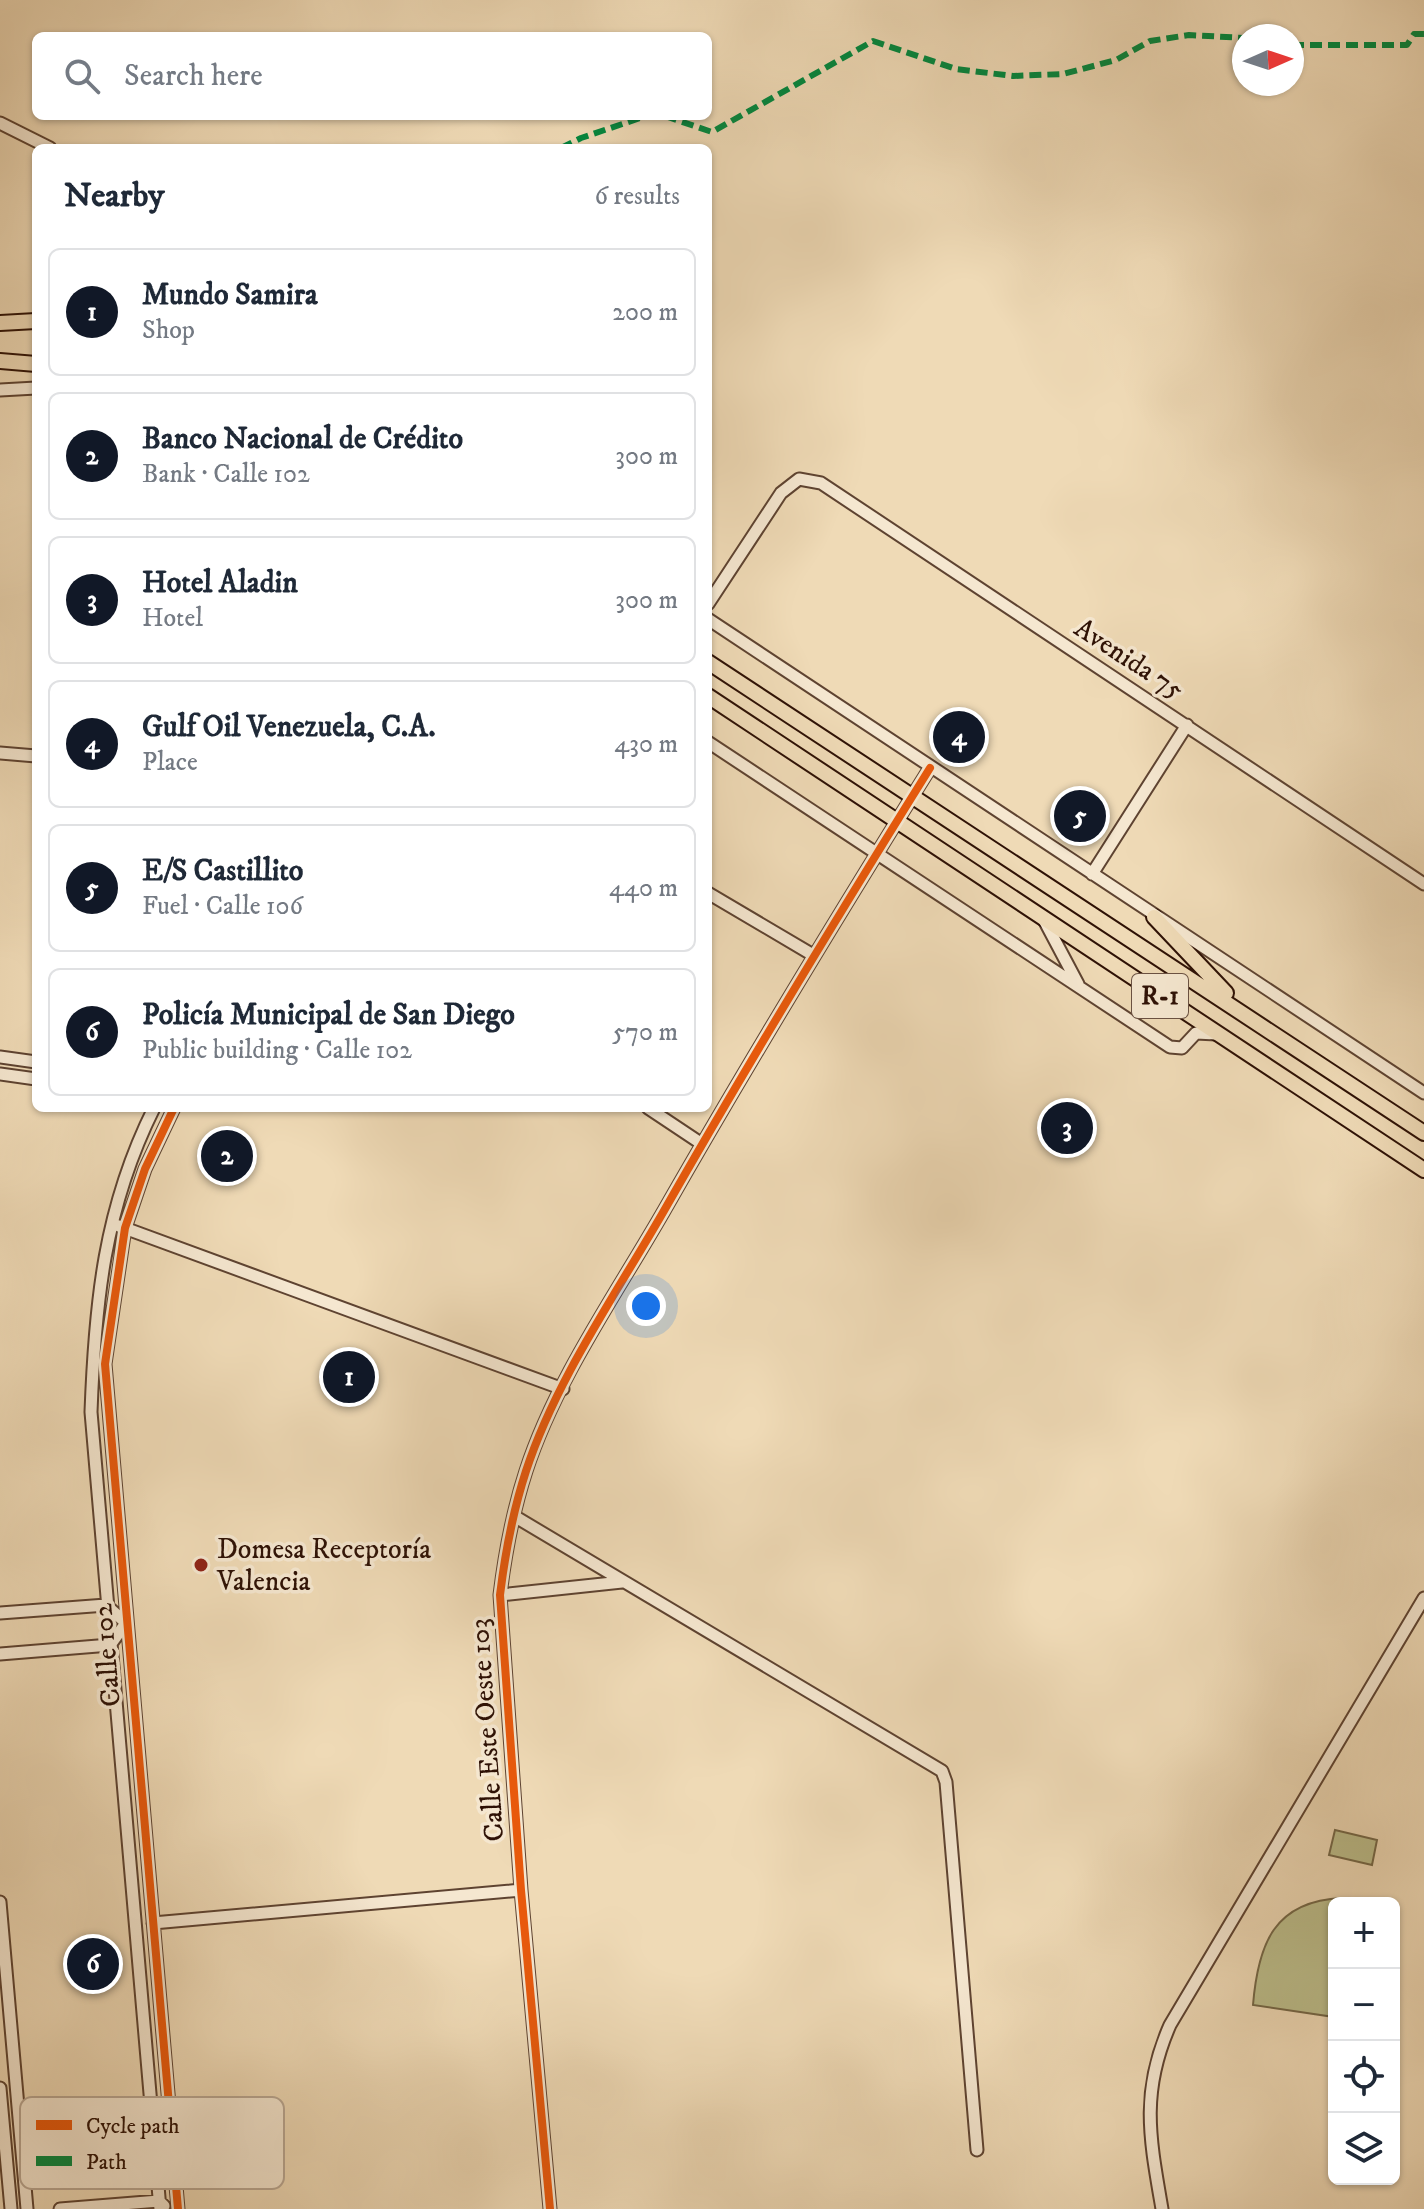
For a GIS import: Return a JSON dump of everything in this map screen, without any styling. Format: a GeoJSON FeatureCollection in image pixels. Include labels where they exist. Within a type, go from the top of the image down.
{"type":"FeatureCollection","features":[{"type":"Feature","properties":{"kind":"main road"},"geometry":{"type":"LineString","coordinates":[[0,323],[32,321]]}},
{"type":"Feature","properties":{"kind":"main road"},"geometry":{"type":"LineString","coordinates":[[7,361],[32,357]]}},
{"type":"Feature","properties":{"kind":"main road"},"geometry":{"type":"LineString","coordinates":[[7,361],[32,364]]}},
{"type":"Feature","properties":{"kind":"main road","name":"R-1"},"geometry":{"type":"LineString","coordinates":[[712,665],[1424,1133]]}},
{"type":"Feature","properties":{"kind":"main road","name":"R-1"},"geometry":{"type":"LineString","coordinates":[[712,699],[1424,1170]]}},
{"type":"Feature","properties":{"kind":"main road"},"geometry":{"type":"LineString","coordinates":[[1154,917],[1242,1011]]}},
{"type":"Feature","properties":{"kind":"street"},"geometry":{"type":"LineString","coordinates":[[0,123],[42,144]]}},
{"type":"Feature","properties":{"kind":"street"},"geometry":{"type":"LineString","coordinates":[[0,390],[32,388]]}},
{"type":"Feature","properties":{"kind":"street","name":"Avenida 75"},"geometry":{"type":"LineString","coordinates":[[712,598],[781,493],[794,480],[806,478],[821,483],[985,595],[1187,725],[1424,884]]}},
{"type":"Feature","properties":{"kind":"street"},"geometry":{"type":"LineString","coordinates":[[712,622],[1424,1093]]}},
{"type":"Feature","properties":{"kind":"street"},"geometry":{"type":"LineString","coordinates":[[1092,874],[1187,725]]}},
{"type":"Feature","properties":{"kind":"street"},"geometry":{"type":"LineString","coordinates":[[712,745],[1175,1049],[1182,1048],[1196,1033],[1220,1035]]}},
{"type":"Feature","properties":{"kind":"street"},"geometry":{"type":"LineString","coordinates":[[0,753],[32,756]]}},
{"type":"Feature","properties":{"kind":"street","name":"Calle Este Oeste 103"},"geometry":{"type":"LineString","coordinates":[[550,2209],[521,1890],[500,1595],[526,1470],[563,1389],[702,1144],[813,955],[930,768]]}},
{"type":"Feature","properties":{"kind":"street"},"geometry":{"type":"LineString","coordinates":[[712,895],[813,955]]}},
{"type":"Feature","properties":{"kind":"street"},"geometry":{"type":"LineString","coordinates":[[1042,916],[1081,988]]}},
{"type":"Feature","properties":{"kind":"street"},"geometry":{"type":"LineString","coordinates":[[0,1057],[32,1062]]}},
{"type":"Feature","properties":{"kind":"street"},"geometry":{"type":"LineString","coordinates":[[2,1075],[19,1060]]}},
{"type":"Feature","properties":{"kind":"street"},"geometry":{"type":"LineString","coordinates":[[2,1075],[32,1079]]}},
{"type":"Feature","properties":{"kind":"street"},"geometry":{"type":"LineString","coordinates":[[145,1112],[147,1122]]}},
{"type":"Feature","properties":{"kind":"street","name":"Calle 102"},"geometry":{"type":"LineString","coordinates":[[152,1112],[111,1223],[95,1306],[91,1412],[152,2097]]}},
{"type":"Feature","properties":{"kind":"street","name":"Calle 102"},"geometry":{"type":"LineString","coordinates":[[168,2097],[105,1364],[125,1228],[145,1169],[172,1112]]}},
{"type":"Feature","properties":{"kind":"street"},"geometry":{"type":"LineString","coordinates":[[654,1112],[702,1144]]}},
{"type":"Feature","properties":{"kind":"street"},"geometry":{"type":"LineString","coordinates":[[111,1223],[563,1389]]}},
{"type":"Feature","properties":{"kind":"street"},"geometry":{"type":"LineString","coordinates":[[514,1516],[942,1771],[946,1782],[977,2150]]}},
{"type":"Feature","properties":{"kind":"street"},"geometry":{"type":"LineString","coordinates":[[500,1595],[622,1582]]}},
{"type":"Feature","properties":{"kind":"street"},"geometry":{"type":"LineString","coordinates":[[1162,2209],[1150,2134],[1153,2062],[1170,2025],[1424,1598]]}},
{"type":"Feature","properties":{"kind":"street"},"geometry":{"type":"LineString","coordinates":[[0,1613],[106,1605],[126,1623],[110,1645],[0,1654]]}},
{"type":"Feature","properties":{"kind":"street"},"geometry":{"type":"LineString","coordinates":[[153,1923],[521,1890]]}},
{"type":"Feature","properties":{"kind":"street"},"geometry":{"type":"LineString","coordinates":[[0,1902],[20,2129]]}},
{"type":"Feature","properties":{"kind":"street"},"geometry":{"type":"LineString","coordinates":[[0,2088],[11,2209]]}},
{"type":"Feature","properties":{"kind":"street"},"geometry":{"type":"LineString","coordinates":[[25,2189],[27,2209]]}},
{"type":"Feature","properties":{"kind":"street","name":"Calle 102"},"geometry":{"type":"LineString","coordinates":[[176,2189],[178,2209]]}},
{"type":"Feature","properties":{"kind":"street"},"geometry":{"type":"LineString","coordinates":[[60,2209],[162,2206]]}},
{"type":"Feature","properties":{"kind":"green space"},"geometry":{"type":"Polygon","coordinates":[[[1335,1830],[1377,1840],[1372,1865],[1329,1855],[1335,1830]]]}},
{"type":"Feature","properties":{"kind":"green space"},"geometry":{"type":"Polygon","coordinates":[[[1328,1900],[1328,2016],[1253,2005],[1259,1963],[1274,1930],[1285,1917],[1300,1907],[1328,1900]]]}},
{"type":"Feature","properties":{"kind":"marked path"},"geometry":{"type":"LineString","coordinates":[[1304,45],[1407,45],[1414,34],[1424,34]]}},
{"type":"Feature","properties":{"kind":"marked path"},"geometry":{"type":"LineString","coordinates":[[677,120],[712,132],[873,41],[956,69],[1013,76],[1063,74],[1116,60],[1150,41],[1189,35],[1232,37]]}},
{"type":"Feature","properties":{"kind":"marked path"},"geometry":{"type":"LineString","coordinates":[[569,144],[634,120]]}},
{"type":"Feature","properties":{"kind":"cycle path"},"geometry":{"type":"LineString","coordinates":[[550,2209],[521,1890],[500,1595],[517,1501],[539,1437],[589,1337],[795,987],[930,768]]}},
{"type":"Feature","properties":{"kind":"cycle path"},"geometry":{"type":"LineString","coordinates":[[168,2097],[105,1364],[125,1228],[145,1169],[172,1112]]}},
{"type":"Feature","properties":{"kind":"cycle path"},"geometry":{"type":"LineString","coordinates":[[176,2189],[178,2209]]}},
{"type":"Feature","properties":{"kind":"place","name":"Gulf Oil Venezuela, C.A."},"geometry":{"type":"Point","coordinates":[959,737]}},
{"type":"Feature","properties":{"kind":"place","name":"E/S Castillito"},"geometry":{"type":"Point","coordinates":[1080,816]}},
{"type":"Feature","properties":{"kind":"place","name":"Hotel Aladin"},"geometry":{"type":"Point","coordinates":[1067,1128]}},
{"type":"Feature","properties":{"kind":"place","name":"Banco Nacional de Crédito"},"geometry":{"type":"Point","coordinates":[227,1156]}},
{"type":"Feature","properties":{"kind":"place","name":"Mundo Samira"},"geometry":{"type":"Point","coordinates":[349,1377]}},
{"type":"Feature","properties":{"kind":"place","name":"Domesa Receptoría Valencia"},"geometry":{"type":"Point","coordinates":[201,1565]}},
{"type":"Feature","properties":{"kind":"place","name":"Policía Municipal de San Diego"},"geometry":{"type":"Point","coordinates":[93,1964]}}]}
